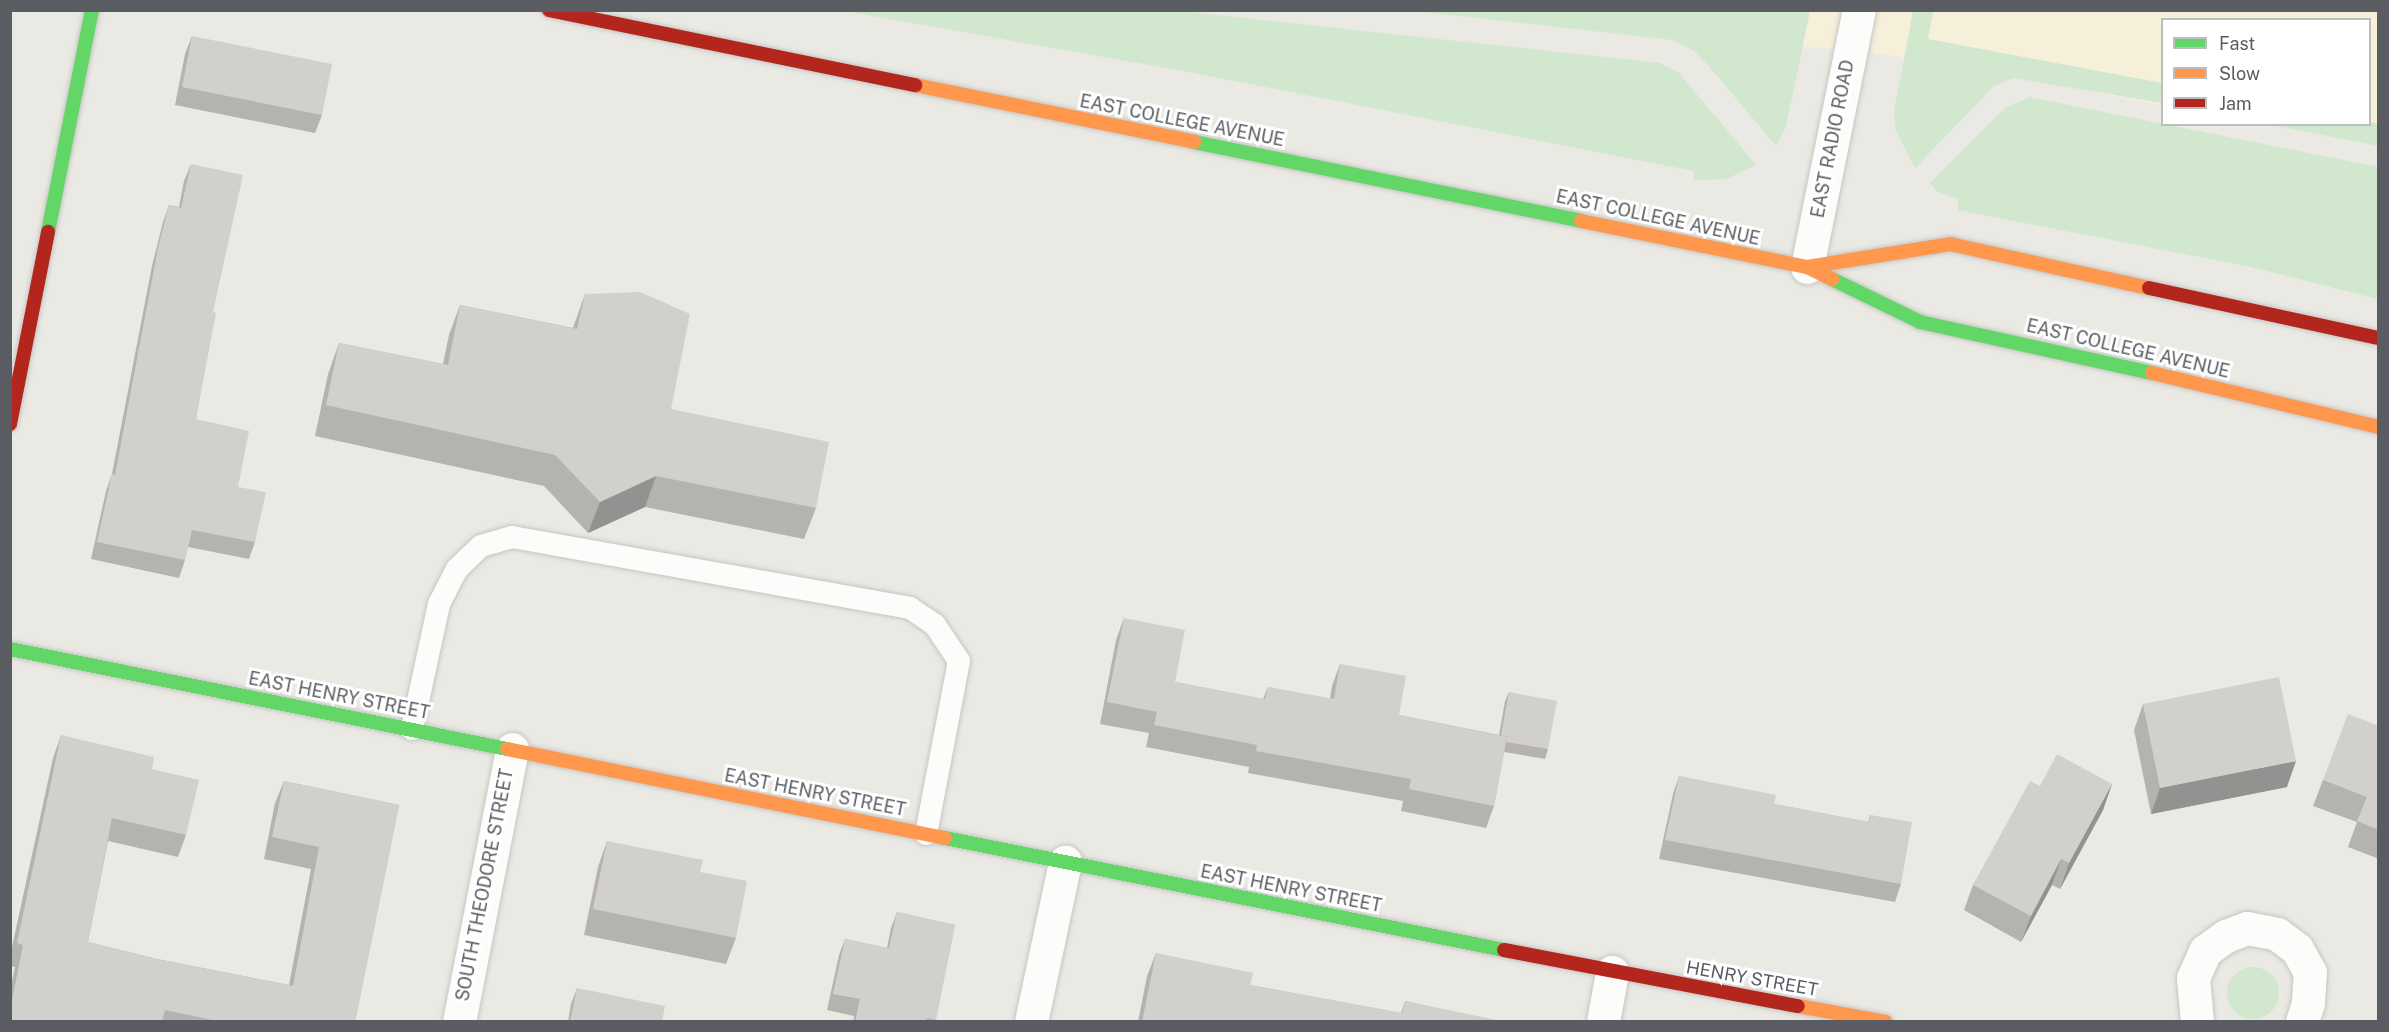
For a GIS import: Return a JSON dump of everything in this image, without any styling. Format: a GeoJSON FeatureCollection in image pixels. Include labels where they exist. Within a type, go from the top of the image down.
{"type":"FeatureCollection","features":[{"type":"Feature","properties":{"kind":"main road"},"geometry":{"type":"LineString","coordinates":[[10,424],[92,10]]}},
{"type":"Feature","properties":{"kind":"main road","name":"EAST COLLEGE AVENUE"},"geometry":{"type":"LineString","coordinates":[[549,10],[1807,267],[1920,322],[2035,345],[2379,427]]}},
{"type":"Feature","properties":{"kind":"main road","name":"EAST COLLEGE AVENUE"},"geometry":{"type":"LineString","coordinates":[[1807,267],[1950,244],[2379,338]]}},
{"type":"Feature","properties":{"kind":"main road","name":"EAST HENRY STREET"},"geometry":{"type":"LineString","coordinates":[[10,649],[1612,972]]}},
{"type":"Feature","properties":{"kind":"main road","name":"HENRY STREET"},"geometry":{"type":"LineString","coordinates":[[1612,972],[1886,1022]]}},
{"type":"Feature","properties":{"kind":"street","name":"EAST RADIO ROAD"},"geometry":{"type":"LineString","coordinates":[[1807,267],[1859,10]]}},
{"type":"Feature","properties":{"kind":"street","name":"SOUTH THEODORE STREET"},"geometry":{"type":"LineString","coordinates":[[459,1022],[512,749]]}},
{"type":"Feature","properties":{"kind":"street"},"geometry":{"type":"LineString","coordinates":[[1031,1022],[1065,862]]}},
{"type":"Feature","properties":{"kind":"street"},"geometry":{"type":"LineString","coordinates":[[2197,1022],[2193,978],[2205,951],[2226,936],[2247,928],[2277,934],[2297,949],[2310,972],[2308,1003],[2302,1022]]}},
{"type":"Feature","properties":{"kind":"street"},"geometry":{"type":"LineString","coordinates":[[1603,1022],[1612,972]]}},
{"type":"Feature","properties":{"kind":"lane"},"geometry":{"type":"LineString","coordinates":[[412,729],[439,604],[457,569],[481,546],[512,537],[910,608],[935,625],[959,661],[926,834]]}},
{"type":"Feature","properties":{"kind":"shaded area"},"geometry":{"type":"Polygon","coordinates":[[[1468,11],[2378,11],[2378,146],[2275,126],[2371,126],[2371,18],[2161,18],[2161,105],[1912,58],[1468,11]]]}},
{"type":"Feature","properties":{"kind":"green space"},"geometry":{"type":"Polygon","coordinates":[[[844,11],[1181,11],[1660,63],[1679,73],[1756,165],[1726,179],[1693,180],[1694,171],[1189,72],[844,11]]]}},
{"type":"Feature","properties":{"kind":"green space"},"geometry":{"type":"Polygon","coordinates":[[[1415,11],[1810,11],[1786,126],[1776,146],[1708,65],[1693,50],[1672,40],[1415,11]]]}},
{"type":"Feature","properties":{"kind":"green space"},"geometry":{"type":"Polygon","coordinates":[[[1913,11],[1933,11],[1928,39],[2161,83],[2161,103],[2013,78],[1994,86],[1915,168],[1896,131],[1894,112],[1913,11]]]}},
{"type":"Feature","properties":{"kind":"green space"},"geometry":{"type":"Polygon","coordinates":[[[2030,97],[2161,123],[2161,126],[2174,126],[2378,167],[2378,299],[2251,267],[1958,210],[1958,199],[1936,191],[1930,183],[2005,108],[2030,97]]]}},
{"type":"Feature","properties":{"kind":"green space"},"geometry":{"type":"Polygon","coordinates":[[[2371,122],[2378,124],[2378,146],[2275,126],[2371,126],[2371,122]]]}},
{"type":"Feature","properties":{"kind":"green space"},"geometry":{"type":"Polygon","coordinates":[[[2253,967],[2263,969],[2271,975],[2277,983],[2279,993],[2277,1003],[2271,1011],[2263,1017],[2253,1019],[2243,1017],[2235,1011],[2229,1003],[2227,993],[2229,983],[2235,975],[2243,969],[2253,967]]]}},
{"type":"Feature","properties":{"kind":"building"},"geometry":{"type":"Polygon","coordinates":[[[192,36],[332,64],[322,115],[182,87],[192,36]]]}},
{"type":"Feature","properties":{"kind":"building"},"geometry":{"type":"Polygon","coordinates":[[[191,164],[243,175],[213,312],[216,313],[196,419],[249,431],[238,487],[266,492],[255,542],[192,530],[185,560],[97,542],[112,474],[115,475],[158,248],[169,205],[181,208],[191,164]]]}},
{"type":"Feature","properties":{"kind":"building"},"geometry":{"type":"Polygon","coordinates":[[[640,292],[690,314],[671,409],[829,442],[816,508],[656,476],[600,502],[555,455],[326,405],[339,343],[448,365],[460,305],[577,329],[585,294],[640,292]]]}},
{"type":"Feature","properties":{"kind":"building"},"geometry":{"type":"Polygon","coordinates":[[[1124,618],[1185,630],[1175,682],[1265,699],[1268,687],[1334,699],[1340,664],[1406,676],[1399,715],[1507,737],[1494,806],[1409,789],[1411,779],[1256,751],[1257,745],[1154,725],[1157,712],[1107,702],[1124,618]]]}},
{"type":"Feature","properties":{"kind":"building"},"geometry":{"type":"Polygon","coordinates":[[[2279,677],[2296,761],[2160,788],[2143,704],[2279,677]]]}},
{"type":"Feature","properties":{"kind":"building"},"geometry":{"type":"Polygon","coordinates":[[[1509,692],[1557,701],[1548,749],[1506,742],[1507,737],[1501,735],[1509,692]]]}},
{"type":"Feature","properties":{"kind":"building"},"geometry":{"type":"Polygon","coordinates":[[[2348,714],[2379,726],[2379,830],[2357,821],[2367,797],[2323,780],[2348,714]]]}},
{"type":"Feature","properties":{"kind":"building"},"geometry":{"type":"Polygon","coordinates":[[[61,735],[154,757],[152,769],[199,780],[186,835],[112,818],[88,942],[157,959],[293,986],[319,847],[272,837],[284,781],[399,805],[355,1022],[222,1022],[165,1010],[162,1022],[10,1022],[10,1010],[23,945],[17,943],[61,735]]]}},
{"type":"Feature","properties":{"kind":"building"},"geometry":{"type":"Polygon","coordinates":[[[2057,754],[2112,784],[2069,863],[2061,859],[2031,916],[1973,885],[2030,781],[2040,786],[2057,754]]]}},
{"type":"Feature","properties":{"kind":"building"},"geometry":{"type":"Polygon","coordinates":[[[1679,776],[1776,795],[1774,804],[1869,822],[1870,815],[1912,822],[1901,884],[1665,840],[1679,776]]]}},
{"type":"Feature","properties":{"kind":"building"},"geometry":{"type":"Polygon","coordinates":[[[607,841],[703,860],[700,872],[747,881],[736,938],[593,909],[607,841]]]}},
{"type":"Feature","properties":{"kind":"building"},"geometry":{"type":"Polygon","coordinates":[[[897,912],[955,925],[936,1020],[927,1018],[926,1022],[855,1022],[860,999],[833,994],[845,939],[889,948],[897,912]]]}},
{"type":"Feature","properties":{"kind":"building"},"geometry":{"type":"Polygon","coordinates":[[[1156,953],[1253,973],[1250,985],[1402,1013],[1405,1001],[1501,1021],[1142,1022],[1156,953]]]}},
{"type":"Feature","properties":{"kind":"building"},"geometry":{"type":"Polygon","coordinates":[[[577,988],[665,1006],[662,1022],[570,1022],[577,988]]]}},
{"type":"Feature","properties":{"kind":"traffic: fast"},"geometry":{"type":"LineString","coordinates":[[48,232],[92,10]]}},
{"type":"Feature","properties":{"kind":"traffic: fast"},"geometry":{"type":"LineString","coordinates":[[1194,142],[1581,221]]}},
{"type":"Feature","properties":{"kind":"traffic: fast"},"geometry":{"type":"LineString","coordinates":[[1832,279],[1920,322],[2152,373]]}},
{"type":"Feature","properties":{"kind":"traffic: fast"},"geometry":{"type":"LineString","coordinates":[[10,649],[507,749]]}},
{"type":"Feature","properties":{"kind":"traffic: fast"},"geometry":{"type":"LineString","coordinates":[[945,838],[1504,950]]}},
{"type":"Feature","properties":{"kind":"traffic: slow"},"geometry":{"type":"LineString","coordinates":[[915,85],[1194,142]]}},
{"type":"Feature","properties":{"kind":"traffic: slow"},"geometry":{"type":"LineString","coordinates":[[1581,221],[1807,267],[1832,279]]}},
{"type":"Feature","properties":{"kind":"traffic: slow"},"geometry":{"type":"LineString","coordinates":[[1807,267],[1950,244],[2149,288]]}},
{"type":"Feature","properties":{"kind":"traffic: slow"},"geometry":{"type":"LineString","coordinates":[[2152,373],[2378,427]]}},
{"type":"Feature","properties":{"kind":"traffic: slow"},"geometry":{"type":"LineString","coordinates":[[507,749],[945,838]]}},
{"type":"Feature","properties":{"kind":"traffic: slow"},"geometry":{"type":"LineString","coordinates":[[1798,1006],[1886,1022]]}},
{"type":"Feature","properties":{"kind":"traffic: jam"},"geometry":{"type":"LineString","coordinates":[[549,10],[915,85]]}},
{"type":"Feature","properties":{"kind":"traffic: jam"},"geometry":{"type":"LineString","coordinates":[[10,424],[48,232]]}},
{"type":"Feature","properties":{"kind":"traffic: jam"},"geometry":{"type":"LineString","coordinates":[[2149,288],[2378,338]]}},
{"type":"Feature","properties":{"kind":"traffic: jam"},"geometry":{"type":"LineString","coordinates":[[1504,950],[1798,1006]]}}]}
